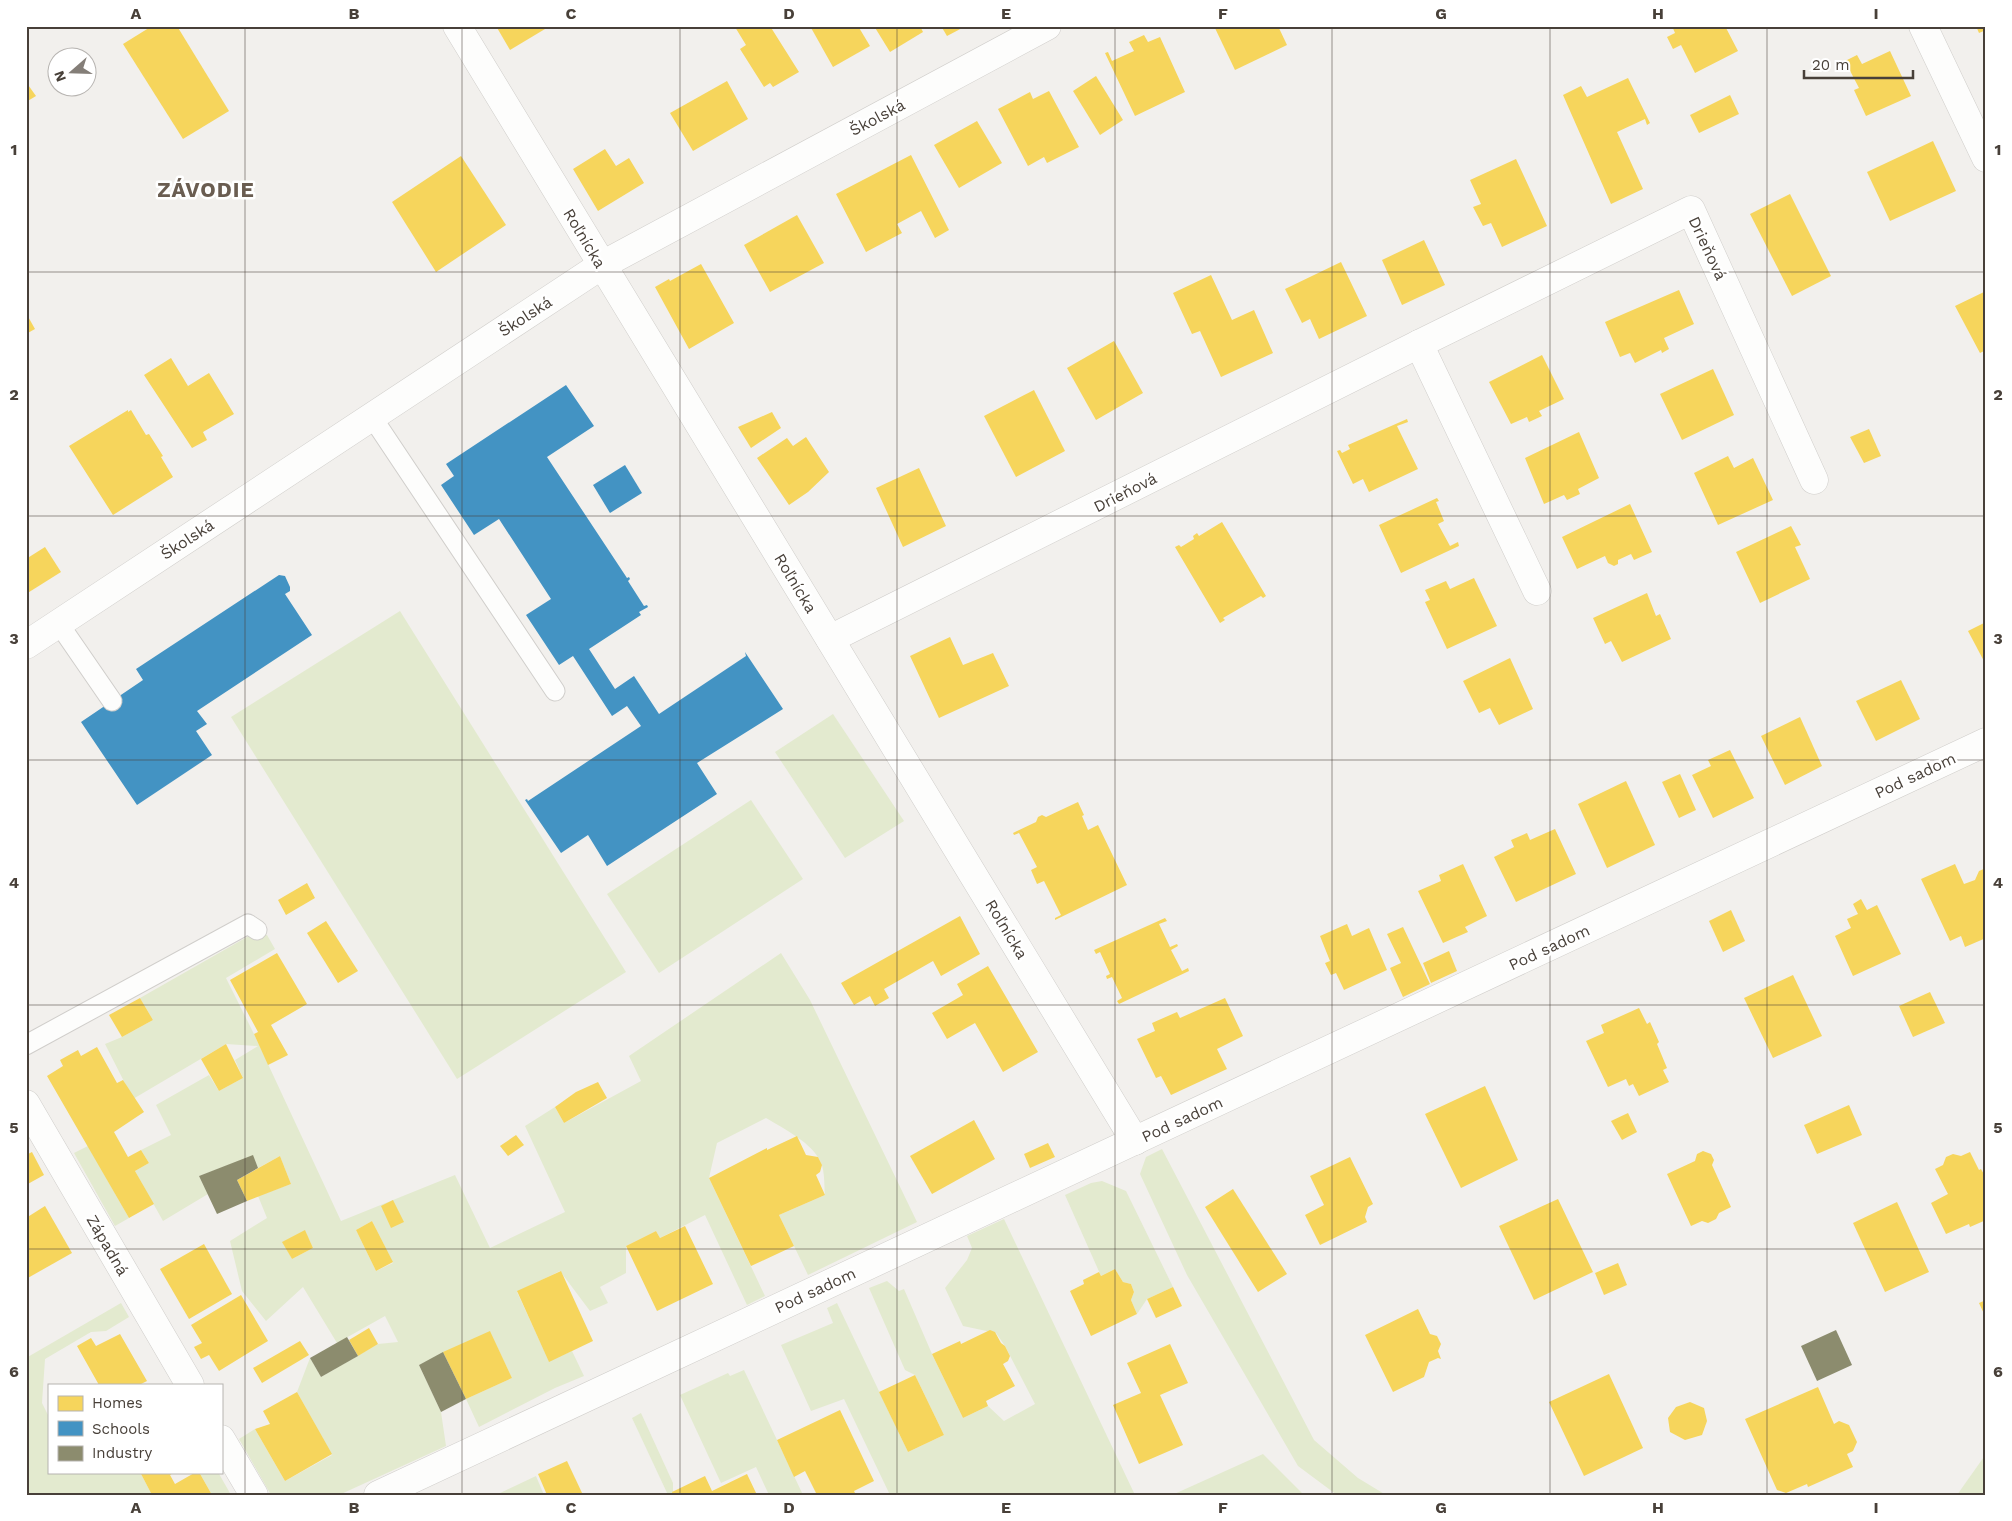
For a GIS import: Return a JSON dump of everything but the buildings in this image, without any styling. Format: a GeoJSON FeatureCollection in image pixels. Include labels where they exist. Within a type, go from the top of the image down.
{"type":"FeatureCollection","features":[{"type":"Feature","properties":{"kind":"street","name":"Roľnícka"},"geometry":{"type":"LineString","coordinates":[[456,26],[1135,1141]]}},
{"type":"Feature","properties":{"kind":"street","name":"Školská"},"geometry":{"type":"LineString","coordinates":[[26,645],[602,265],[1047,26]]}},
{"type":"Feature","properties":{"kind":"street"},"geometry":{"type":"LineString","coordinates":[[1923,26],[1986,158]]}},
{"type":"Feature","properties":{"kind":"street","name":"Drieňová"},"geometry":{"type":"LineString","coordinates":[[830,639],[1691,210],[1814,480]]}},
{"type":"Feature","properties":{"kind":"street"},"geometry":{"type":"LineString","coordinates":[[1419,344],[1537,591]]}},
{"type":"Feature","properties":{"kind":"street","name":"Pod sadom"},"geometry":{"type":"LineString","coordinates":[[378,1495],[1986,742]]}},
{"type":"Feature","properties":{"kind":"street","name":"Západná"},"geometry":{"type":"LineString","coordinates":[[26,1104],[189,1384]]}},
{"type":"Feature","properties":{"kind":"street"},"geometry":{"type":"LineString","coordinates":[[222,1441],[254,1495]]}},
{"type":"Feature","properties":{"kind":"lane"},"geometry":{"type":"LineString","coordinates":[[372,417],[555,691]]}},
{"type":"Feature","properties":{"kind":"lane"},"geometry":{"type":"LineString","coordinates":[[59,624],[112,701]]}},
{"type":"Feature","properties":{"kind":"lane"},"geometry":{"type":"LineString","coordinates":[[26,1046],[248,924],[257,930]]}},
{"type":"Feature","properties":{"kind":"green space"},"geometry":{"type":"Polygon","coordinates":[[[400,611],[626,972],[457,1079],[231,717],[400,611]]]}},
{"type":"Feature","properties":{"kind":"green space"},"geometry":{"type":"Polygon","coordinates":[[[833,714],[904,821],[845,858],[775,752],[833,714]]]}},
{"type":"Feature","properties":{"kind":"green space"},"geometry":{"type":"Polygon","coordinates":[[[751,800],[803,879],[659,973],[607,894],[751,800]]]}},
{"type":"Feature","properties":{"kind":"green space"},"geometry":{"type":"Polygon","coordinates":[[[254,933],[267,935],[275,949],[226,978],[341,1221],[455,1175],[490,1248],[565,1212],[525,1126],[555,1107],[564,1123],[641,1081],[629,1056],[781,953],[810,1000],[917,1222],[808,1275],[779,1215],[825,1195],[824,1174],[821,1163],[812,1149],[766,1118],[717,1143],[709,1178],[765,1296],[747,1305],[705,1215],[660,1238],[656,1231],[626,1246],[626,1273],[600,1287],[608,1303],[590,1311],[560,1271],[517,1292],[549,1361],[572,1351],[584,1376],[555,1388],[479,1427],[466,1399],[512,1378],[490,1332],[419,1365],[441,1412],[446,1446],[339,1495],[271,1495],[239,1439],[255,1429],[285,1481],[332,1455],[297,1392],[310,1358],[321,1377],[378,1344],[398,1342],[385,1316],[337,1343],[303,1287],[266,1321],[242,1291],[230,1241],[267,1218],[258,1196],[291,1184],[280,1156],[258,1168],[253,1156],[199,1176],[208,1194],[163,1221],[135,1171],[149,1163],[141,1150],[171,1135],[156,1105],[209,1075],[219,1091],[243,1078],[235,1060],[258,1046],[226,1044],[133,1099],[105,1044],[153,1020],[140,998],[254,933]],[[372,1221],[356,1230],[376,1271],[393,1263],[372,1221]],[[305,1231],[283,1242],[292,1259],[313,1248],[305,1231]]]}},
{"type":"Feature","properties":{"kind":"green space"},"geometry":{"type":"Polygon","coordinates":[[[88,1146],[129,1218],[115,1226],[74,1153],[88,1146]]]}},
{"type":"Feature","properties":{"kind":"green space"},"geometry":{"type":"Polygon","coordinates":[[[1162,1149],[1314,1440],[1358,1478],[1386,1495],[1337,1495],[1298,1466],[1187,1275],[1140,1174],[1146,1157],[1162,1149]]]}},
{"type":"Feature","properties":{"kind":"green space"},"geometry":{"type":"Polygon","coordinates":[[[1102,1181],[1126,1191],[1173,1287],[1147,1299],[1137,1314],[1131,1300],[1134,1292],[1131,1284],[1123,1282],[1115,1269],[1101,1276],[1065,1195],[1091,1183],[1102,1181]]]}},
{"type":"Feature","properties":{"kind":"green space"},"geometry":{"type":"Polygon","coordinates":[[[1004,1219],[1135,1495],[890,1495],[844,1399],[811,1411],[781,1345],[833,1323],[827,1308],[837,1303],[908,1452],[944,1435],[915,1375],[905,1370],[869,1288],[887,1281],[899,1291],[904,1289],[932,1354],[963,1418],[988,1406],[1004,1421],[1035,1404],[1005,1346],[996,1333],[963,1326],[945,1288],[967,1260],[972,1248],[967,1236],[1004,1219]]]}},
{"type":"Feature","properties":{"kind":"green space"},"geometry":{"type":"Polygon","coordinates":[[[121,1303],[129,1317],[106,1331],[91,1332],[45,1359],[42,1403],[48,1415],[48,1474],[141,1474],[151,1493],[147,1495],[26,1495],[26,1358],[121,1303]]]}},
{"type":"Feature","properties":{"kind":"green space"},"geometry":{"type":"Polygon","coordinates":[[[744,1370],[803,1495],[769,1495],[756,1467],[721,1483],[680,1395],[728,1373],[730,1376],[744,1370]]]}},
{"type":"Feature","properties":{"kind":"green space"},"geometry":{"type":"Polygon","coordinates":[[[641,1413],[673,1483],[673,1495],[668,1495],[632,1418],[641,1413]]]}},
{"type":"Feature","properties":{"kind":"green space"},"geometry":{"type":"Polygon","coordinates":[[[1263,1454],[1304,1495],[1172,1495],[1263,1454]]]}},
{"type":"Feature","properties":{"kind":"green space"},"geometry":{"type":"Polygon","coordinates":[[[1986,1454],[1986,1495],[1957,1495],[1986,1454]]]}},
{"type":"Feature","properties":{"kind":"green space"},"geometry":{"type":"Polygon","coordinates":[[[200,1474],[219,1474],[231,1495],[212,1495],[200,1474]]]}},
{"type":"Feature","properties":{"kind":"green space"},"geometry":{"type":"Polygon","coordinates":[[[536,1476],[544,1495],[498,1494],[536,1476]]]}},
{"type":"Feature","properties":{"kind":"district","name":"ZÁVODIE"},"geometry":{"type":"Point","coordinates":[206,190]}}]}
